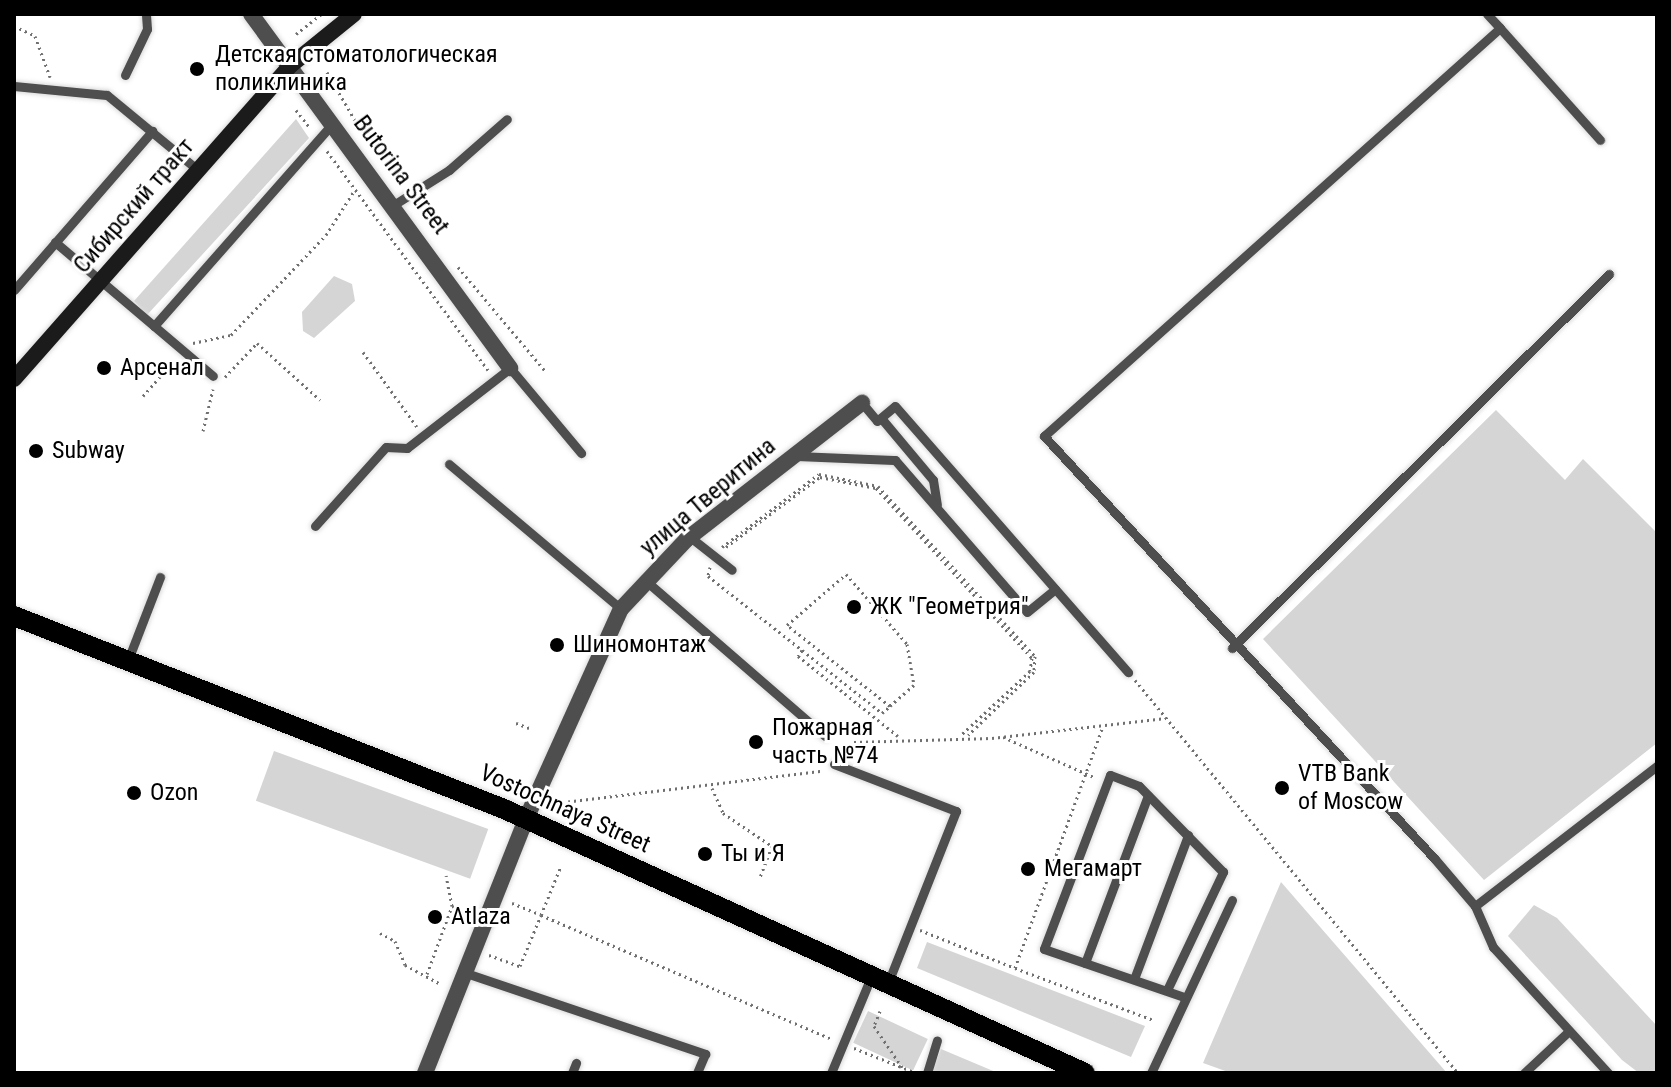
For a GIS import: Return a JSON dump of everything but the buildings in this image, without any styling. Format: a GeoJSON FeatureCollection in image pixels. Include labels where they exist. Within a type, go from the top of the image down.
{"type":"FeatureCollection","features":[{"type":"Feature","properties":{"kind":"main road","name":"Сибирский тракт"},"geometry":{"type":"LineString","coordinates":[[14,379],[291,65],[354,14]]}},
{"type":"Feature","properties":{"kind":"main road","name":"Vostochnaya Street"},"geometry":{"type":"LineString","coordinates":[[14,616],[526,819],[1085,1073]]}},
{"type":"Feature","properties":{"kind":"street","name":"Butorina Street"},"geometry":{"type":"LineString","coordinates":[[251,14],[395,204],[510,368]]}},
{"type":"Feature","properties":{"kind":"street","name":"улица Тверитина"},"geometry":{"type":"LineString","coordinates":[[425,1073],[526,819],[621,609],[690,537],[862,403]]}},
{"type":"Feature","properties":{"kind":"lane"},"geometry":{"type":"LineString","coordinates":[[125,75],[147,29],[146,14]]}},
{"type":"Feature","properties":{"kind":"lane"},"geometry":{"type":"LineString","coordinates":[[1487,14],[1600,140]]}},
{"type":"Feature","properties":{"kind":"lane"},"geometry":{"type":"LineString","coordinates":[[1500,28],[1044,436],[1232,648],[1475,906],[1493,947],[1608,1073]]}},
{"type":"Feature","properties":{"kind":"lane"},"geometry":{"type":"LineString","coordinates":[[15,85],[107,95],[198,170]]}},
{"type":"Feature","properties":{"kind":"lane"},"geometry":{"type":"LineString","coordinates":[[395,204],[449,170],[507,119]]}},
{"type":"Feature","properties":{"kind":"lane"},"geometry":{"type":"LineString","coordinates":[[154,326],[332,124]]}},
{"type":"Feature","properties":{"kind":"lane"},"geometry":{"type":"LineString","coordinates":[[14,290],[152,131]]}},
{"type":"Feature","properties":{"kind":"lane"},"geometry":{"type":"LineString","coordinates":[[55,242],[178,347],[209,379]]}},
{"type":"Feature","properties":{"kind":"lane"},"geometry":{"type":"LineString","coordinates":[[1232,648],[1609,274]]}},
{"type":"Feature","properties":{"kind":"lane"},"geometry":{"type":"LineString","coordinates":[[315,526],[386,447],[407,448],[510,368],[581,453]]}},
{"type":"Feature","properties":{"kind":"lane"},"geometry":{"type":"LineString","coordinates":[[862,403],[881,418],[933,480],[938,509]]}},
{"type":"Feature","properties":{"kind":"lane"},"geometry":{"type":"LineString","coordinates":[[881,418],[895,406],[1128,672]]}},
{"type":"Feature","properties":{"kind":"lane"},"geometry":{"type":"LineString","coordinates":[[794,456],[895,460],[1027,612],[1055,589]]}},
{"type":"Feature","properties":{"kind":"lane"},"geometry":{"type":"LineString","coordinates":[[449,464],[621,609]]}},
{"type":"Feature","properties":{"kind":"lane"},"geometry":{"type":"LineString","coordinates":[[690,537],[732,570]]}},
{"type":"Feature","properties":{"kind":"lane"},"geometry":{"type":"LineString","coordinates":[[128,660],[160,577]]}},
{"type":"Feature","properties":{"kind":"lane"},"geometry":{"type":"LineString","coordinates":[[646,581],[825,736]]}},
{"type":"Feature","properties":{"kind":"lane"},"geometry":{"type":"LineString","coordinates":[[831,1073],[843,1044],[879,981],[956,811],[834,764]]}},
{"type":"Feature","properties":{"kind":"lane"},"geometry":{"type":"LineString","coordinates":[[1475,906],[1657,766]]}},
{"type":"Feature","properties":{"kind":"lane"},"geometry":{"type":"LineString","coordinates":[[1167,990],[1223,872],[1148,795],[1110,775],[1044,949],[1184,997]]}},
{"type":"Feature","properties":{"kind":"lane"},"geometry":{"type":"LineString","coordinates":[[1085,963],[1148,795]]}},
{"type":"Feature","properties":{"kind":"lane"},"geometry":{"type":"LineString","coordinates":[[1134,979],[1188,835]]}},
{"type":"Feature","properties":{"kind":"lane"},"geometry":{"type":"LineString","coordinates":[[1151,1073],[1232,900]]}},
{"type":"Feature","properties":{"kind":"lane"},"geometry":{"type":"LineString","coordinates":[[463,972],[705,1054],[697,1073]]}},
{"type":"Feature","properties":{"kind":"lane"},"geometry":{"type":"LineString","coordinates":[[1524,1073],[1568,1032]]}},
{"type":"Feature","properties":{"kind":"lane"},"geometry":{"type":"LineString","coordinates":[[927,1073],[937,1040]]}},
{"type":"Feature","properties":{"kind":"path"},"geometry":{"type":"LineString","coordinates":[[296,34],[322,14]]}},
{"type":"Feature","properties":{"kind":"path"},"geometry":{"type":"LineString","coordinates":[[14,26],[35,36],[54,89]]}},
{"type":"Feature","properties":{"kind":"path"},"geometry":{"type":"LineString","coordinates":[[327,72],[375,153]]}},
{"type":"Feature","properties":{"kind":"path"},"geometry":{"type":"LineString","coordinates":[[296,110],[495,380]]}},
{"type":"Feature","properties":{"kind":"path"},"geometry":{"type":"LineString","coordinates":[[178,347],[231,335],[326,235],[355,189]]}},
{"type":"Feature","properties":{"kind":"path"},"geometry":{"type":"LineString","coordinates":[[449,255],[546,372]]}},
{"type":"Feature","properties":{"kind":"path"},"geometry":{"type":"LineString","coordinates":[[203,431],[213,389],[257,343],[320,400]]}},
{"type":"Feature","properties":{"kind":"path"},"geometry":{"type":"LineString","coordinates":[[165,349],[187,367]]}},
{"type":"Feature","properties":{"kind":"path"},"geometry":{"type":"LineString","coordinates":[[363,352],[423,436]]}},
{"type":"Feature","properties":{"kind":"path"},"geometry":{"type":"LineString","coordinates":[[143,396],[176,358]]}},
{"type":"Feature","properties":{"kind":"path"},"geometry":{"type":"LineString","coordinates":[[209,379],[213,389]]}},
{"type":"Feature","properties":{"kind":"path"},"geometry":{"type":"LineString","coordinates":[[890,706],[787,625],[846,574],[907,644],[914,685],[890,706],[882,713],[708,576],[713,555],[820,477],[876,488],[1032,658],[1030,671],[964,736]]}},
{"type":"Feature","properties":{"kind":"path"},"geometry":{"type":"LineString","coordinates":[[802,650],[798,656],[900,738]]}},
{"type":"Feature","properties":{"kind":"path"},"geometry":{"type":"LineString","coordinates":[[1145,692],[1458,1073]]}},
{"type":"Feature","properties":{"kind":"path"},"geometry":{"type":"LineString","coordinates":[[1118,727],[1166,718]]}},
{"type":"Feature","properties":{"kind":"path"},"geometry":{"type":"LineString","coordinates":[[516,723],[529,728]]}},
{"type":"Feature","properties":{"kind":"path"},"geometry":{"type":"LineString","coordinates":[[1015,968],[1102,728]]}},
{"type":"Feature","properties":{"kind":"path"},"geometry":{"type":"LineString","coordinates":[[1003,737],[1107,783]]}},
{"type":"Feature","properties":{"kind":"path"},"geometry":{"type":"LineString","coordinates":[[712,788],[723,813],[772,846],[760,878]]}},
{"type":"Feature","properties":{"kind":"path"},"geometry":{"type":"LineString","coordinates":[[486,954],[520,966],[561,866]]}},
{"type":"Feature","properties":{"kind":"path"},"geometry":{"type":"LineString","coordinates":[[427,974],[452,906],[446,876]]}},
{"type":"Feature","properties":{"kind":"path"},"geometry":{"type":"LineString","coordinates":[[507,901],[917,1073]]}},
{"type":"Feature","properties":{"kind":"path"},"geometry":{"type":"LineString","coordinates":[[452,906],[463,911]]}},
{"type":"Feature","properties":{"kind":"path"},"geometry":{"type":"LineString","coordinates":[[920,930],[1153,1020]]}},
{"type":"Feature","properties":{"kind":"path"},"geometry":{"type":"LineString","coordinates":[[380,933],[395,941],[405,965],[439,983]]}},
{"type":"Feature","properties":{"kind":"path"},"geometry":{"type":"LineString","coordinates":[[880,1011],[874,1026],[902,1067]]}},
{"type":"Feature","properties":{"kind":"shaded area"},"geometry":{"type":"Polygon","coordinates":[[[296,119],[309,138],[147,315],[134,301],[296,119]]]}},
{"type":"Feature","properties":{"kind":"shaded area"},"geometry":{"type":"Polygon","coordinates":[[[334,276],[352,284],[355,301],[314,338],[303,331],[302,312],[334,276]]]}},
{"type":"Feature","properties":{"kind":"shaded area"},"geometry":{"type":"Polygon","coordinates":[[[1496,410],[1565,480],[1583,459],[1657,533],[1657,743],[1484,880],[1263,639],[1496,410]]]}},
{"type":"Feature","properties":{"kind":"shaded area"},"geometry":{"type":"Polygon","coordinates":[[[274,751],[488,829],[470,879],[256,801],[274,751]]]}},
{"type":"Feature","properties":{"kind":"shaded area"},"geometry":{"type":"Polygon","coordinates":[[[1281,882],[1447,1073],[1231,1073],[1203,1063],[1281,882]]]}},
{"type":"Feature","properties":{"kind":"shaded area"},"geometry":{"type":"Polygon","coordinates":[[[1534,905],[1557,918],[1657,1026],[1657,1073],[1639,1073],[1622,1060],[1508,936],[1534,905]]]}},
{"type":"Feature","properties":{"kind":"shaded area"},"geometry":{"type":"Polygon","coordinates":[[[927,942],[1145,1026],[1131,1057],[917,968],[927,942]]]}},
{"type":"Feature","properties":{"kind":"shaded area"},"geometry":{"type":"Polygon","coordinates":[[[868,1011],[928,1039],[913,1071],[853,1043],[868,1011]]]}},
{"type":"Feature","properties":{"kind":"shaded area"},"geometry":{"type":"Polygon","coordinates":[[[941,1049],[998,1073],[931,1073],[941,1049]]]}},
{"type":"Feature","properties":{"kind":"place","name":"Детская стоматологическая поликлиника"},"geometry":{"type":"Point","coordinates":[197,69]}},
{"type":"Feature","properties":{"kind":"place","name":"Арсенал"},"geometry":{"type":"Point","coordinates":[104,368]}},
{"type":"Feature","properties":{"kind":"place","name":"Subway"},"geometry":{"type":"Point","coordinates":[36,451]}},
{"type":"Feature","properties":{"kind":"place","name":"ЖК \"Геометрия\""},"geometry":{"type":"Point","coordinates":[854,607]}},
{"type":"Feature","properties":{"kind":"place","name":"Шиномонтаж"},"geometry":{"type":"Point","coordinates":[557,645]}},
{"type":"Feature","properties":{"kind":"place","name":"Пожарная часть №74"},"geometry":{"type":"Point","coordinates":[756,742]}},
{"type":"Feature","properties":{"kind":"place","name":"VTB Bank of Moscow"},"geometry":{"type":"Point","coordinates":[1282,788]}},
{"type":"Feature","properties":{"kind":"place","name":"Ozon"},"geometry":{"type":"Point","coordinates":[134,793]}},
{"type":"Feature","properties":{"kind":"place","name":"Ты и Я"},"geometry":{"type":"Point","coordinates":[705,854]}},
{"type":"Feature","properties":{"kind":"place","name":"Мегамарт"},"geometry":{"type":"Point","coordinates":[1028,869]}},
{"type":"Feature","properties":{"kind":"place","name":"Atlaza"},"geometry":{"type":"Point","coordinates":[435,917]}}]}
